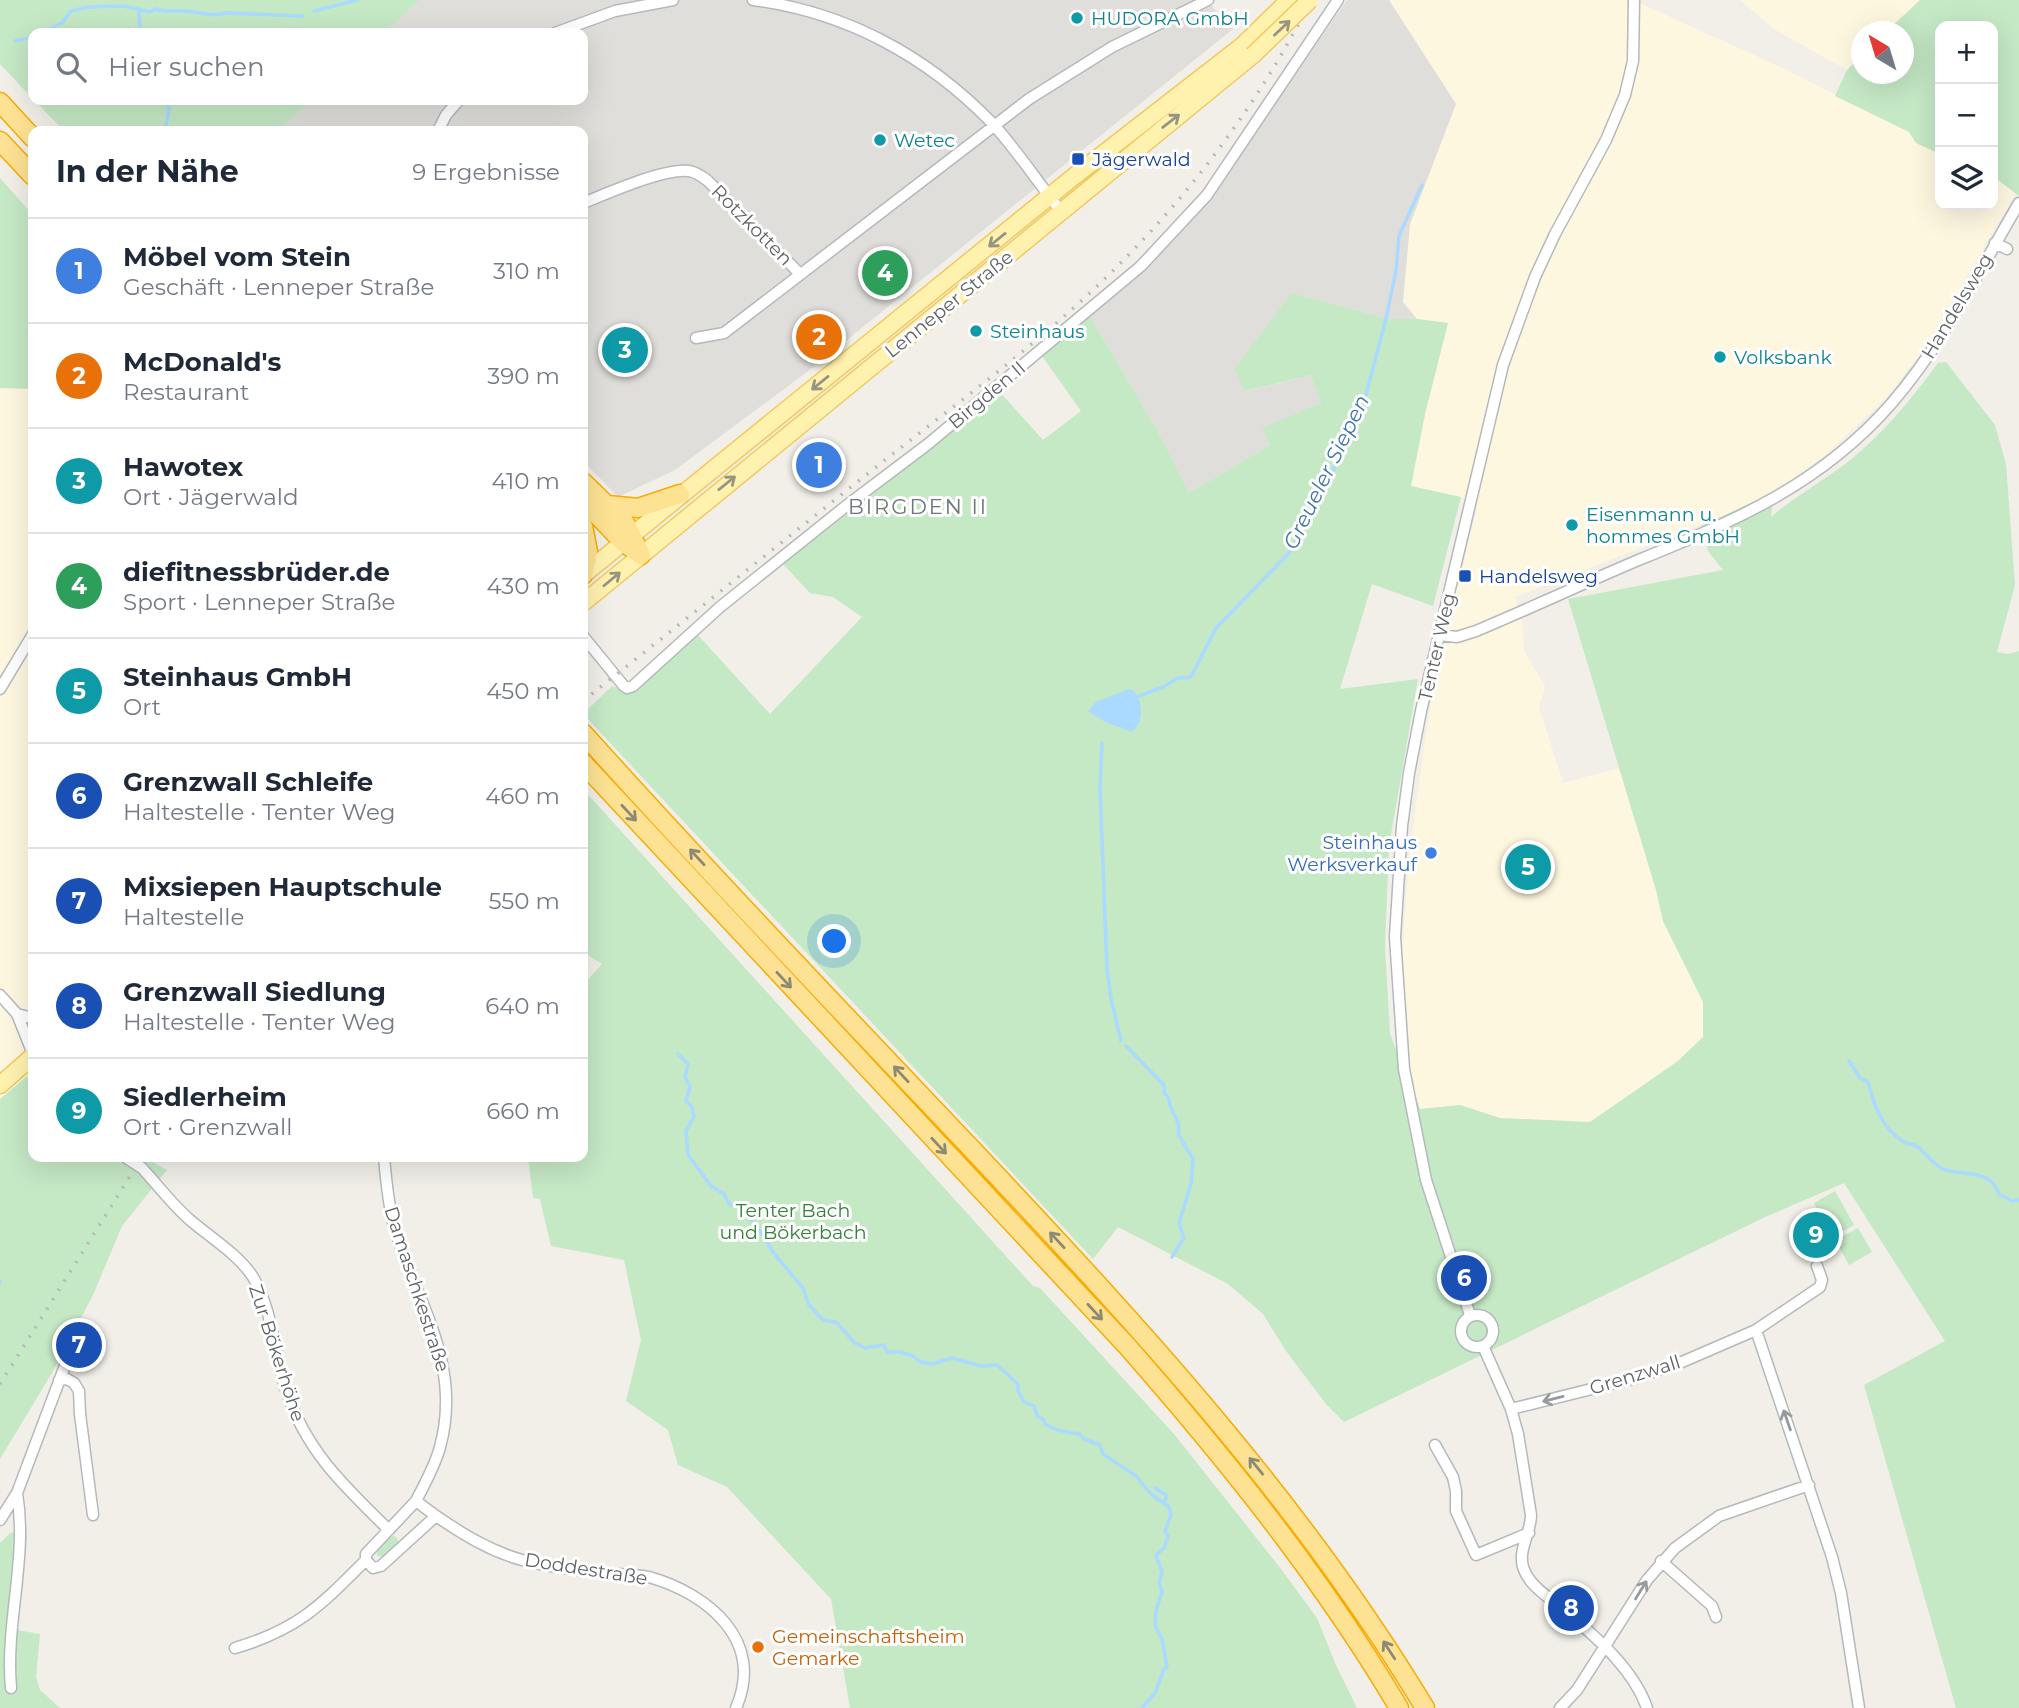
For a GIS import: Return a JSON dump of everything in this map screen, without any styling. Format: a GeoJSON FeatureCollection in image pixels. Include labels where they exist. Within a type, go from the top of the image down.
{"type":"FeatureCollection","features":[{"type":"Feature","properties":{"kind":"highway"},"geometry":{"type":"LineString","coordinates":[[0,102],[28,133]]}},
{"type":"Feature","properties":{"kind":"highway"},"geometry":{"type":"LineString","coordinates":[[0,141],[28,171]]}},
{"type":"Feature","properties":{"kind":"highway"},"geometry":{"type":"LineString","coordinates":[[588,487],[608,505],[640,555]]}},
{"type":"Feature","properties":{"kind":"highway"},"geometry":{"type":"LineString","coordinates":[[608,505],[638,508],[680,494]]}},
{"type":"Feature","properties":{"kind":"highway"},"geometry":{"type":"LineString","coordinates":[[588,504],[627,538]]}},
{"type":"Feature","properties":{"kind":"highway"},"geometry":{"type":"LineString","coordinates":[[588,738],[1063,1246],[1212,1411],[1309,1535],[1380,1636],[1425,1708]]}},
{"type":"Feature","properties":{"kind":"highway"},"geometry":{"type":"LineString","coordinates":[[588,768],[1127,1346],[1198,1427],[1295,1551],[1362,1648],[1399,1708]]}},
{"type":"Feature","properties":{"kind":"main road","name":"Lenneper Straße"},"geometry":{"type":"LineString","coordinates":[[588,571],[1050,197],[1248,50],[1289,0]]}},
{"type":"Feature","properties":{"kind":"main road","name":"Lenneper Straße"},"geometry":{"type":"LineString","coordinates":[[588,599],[1062,212],[1248,50],[1310,0]]}},
{"type":"Feature","properties":{"kind":"main road"},"geometry":{"type":"LineString","coordinates":[[0,1084],[28,1059]]}},
{"type":"Feature","properties":{"kind":"street"},"geometry":{"type":"LineString","coordinates":[[568,28],[615,10],[673,0]]}},
{"type":"Feature","properties":{"kind":"street"},"geometry":{"type":"LineString","coordinates":[[753,0],[821,15],[886,41],[953,86],[994,125],[1062,212]]}},
{"type":"Feature","properties":{"kind":"street"},"geometry":{"type":"LineString","coordinates":[[696,338],[724,333],[1029,99],[1112,47],[1209,0]]}},
{"type":"Feature","properties":{"kind":"street","name":"Birgden II"},"geometry":{"type":"LineString","coordinates":[[588,642],[623,685],[627,688],[634,686],[720,607],[928,444],[1092,309],[1141,266],[1201,203],[1338,0]]}},
{"type":"Feature","properties":{"kind":"street","name":"Tenter Weg"},"geometry":{"type":"LineString","coordinates":[[1470,1315],[1434,1210],[1419,1152],[1402,1048],[1396,962],[1398,873],[1405,806],[1415,740],[1487,431],[1513,334],[1555,234],[1606,140],[1625,95],[1633,61],[1634,0]]}},
{"type":"Feature","properties":{"kind":"street"},"geometry":{"type":"LineString","coordinates":[[440,126],[455,105]]}},
{"type":"Feature","properties":{"kind":"street","name":"Rotzkotten"},"geometry":{"type":"LineString","coordinates":[[588,201],[659,176],[679,171],[696,173],[708,181],[800,274]]}},
{"type":"Feature","properties":{"kind":"street"},"geometry":{"type":"LineString","coordinates":[[1995,243],[2019,203]]}},
{"type":"Feature","properties":{"kind":"street","name":"Handelsweg"},"geometry":{"type":"LineString","coordinates":[[1440,635],[1457,637],[1476,631],[1704,534],[1793,488],[1878,418],[1932,350],[1995,243],[2007,249]]}},
{"type":"Feature","properties":{"kind":"street"},"geometry":{"type":"LineString","coordinates":[[0,689],[28,643]]}},
{"type":"Feature","properties":{"kind":"street"},"geometry":{"type":"LineString","coordinates":[[0,995],[17,1014],[28,1042]]}},
{"type":"Feature","properties":{"kind":"street"},"geometry":{"type":"LineString","coordinates":[[17,1014],[28,1017]]}},
{"type":"Feature","properties":{"kind":"street","name":"Zur Bökerhöhe"},"geometry":{"type":"LineString","coordinates":[[133,1162],[142,1168],[188,1218],[239,1261],[250,1274],[265,1304],[286,1390],[308,1439],[335,1476],[389,1530]]}},
{"type":"Feature","properties":{"kind":"street","name":"Damaschkestraße"},"geometry":{"type":"LineString","coordinates":[[366,1560],[368,1552],[416,1501],[440,1447],[445,1415],[446,1378],[435,1332],[395,1226],[388,1199],[384,1162]]}},
{"type":"Feature","properties":{"kind":"street","name":"Grenzwall"},"geometry":{"type":"LineString","coordinates":[[1511,1409],[1654,1372],[1756,1330],[1818,1289],[1822,1281],[1816,1266]]}},
{"type":"Feature","properties":{"kind":"street"},"geometry":{"type":"LineString","coordinates":[[1470,1315],[1482,1315],[1491,1322],[1493,1333],[1488,1343],[1483,1346],[1472,1346],[1462,1339],[1462,1323],[1470,1315]]}},
{"type":"Feature","properties":{"kind":"street"},"geometry":{"type":"LineString","coordinates":[[1756,1330],[1832,1557],[1858,1708]]}},
{"type":"Feature","properties":{"kind":"street"},"geometry":{"type":"LineString","coordinates":[[0,1520],[18,1493],[75,1339]]}},
{"type":"Feature","properties":{"kind":"street"},"geometry":{"type":"LineString","coordinates":[[1483,1346],[1511,1409],[1529,1493],[1532,1518],[1522,1557],[1528,1579],[1604,1647],[1633,1681],[1647,1708]]}},
{"type":"Feature","properties":{"kind":"street"},"geometry":{"type":"LineString","coordinates":[[59,1380],[67,1379],[74,1383],[79,1391],[93,1515]]}},
{"type":"Feature","properties":{"kind":"street"},"geometry":{"type":"LineString","coordinates":[[1434,1444],[1452,1477],[1456,1491],[1456,1511],[1476,1555],[1529,1533]]}},
{"type":"Feature","properties":{"kind":"street"},"geometry":{"type":"LineString","coordinates":[[1560,1708],[1577,1690],[1661,1561],[1687,1537],[1719,1516],[1809,1485]]}},
{"type":"Feature","properties":{"kind":"street"},"geometry":{"type":"LineString","coordinates":[[11,1688],[9,1652],[22,1530],[18,1493]]}},
{"type":"Feature","properties":{"kind":"street","name":"Doddestraße"},"geometry":{"type":"LineString","coordinates":[[416,1501],[436,1517],[480,1544],[523,1560],[646,1577],[675,1587],[704,1604],[727,1624],[742,1652],[744,1684],[736,1708]]}},
{"type":"Feature","properties":{"kind":"street"},"geometry":{"type":"LineString","coordinates":[[235,1648],[260,1641],[306,1617],[366,1560],[373,1567],[379,1568],[436,1517]]}},
{"type":"Feature","properties":{"kind":"street"},"geometry":{"type":"LineString","coordinates":[[1661,1561],[1712,1606],[1716,1617]]}},
{"type":"Feature","properties":{"kind":"shaded area"},"geometry":{"type":"Polygon","coordinates":[[[420,0],[1206,0],[1233,29],[807,372],[675,470],[618,497],[588,466],[588,126],[283,126],[307,105],[588,105],[588,28],[389,28],[420,0]]]}},
{"type":"Feature","properties":{"kind":"shaded area"},"geometry":{"type":"Polygon","coordinates":[[[1347,0],[1389,0],[1456,104],[1410,224],[1403,302],[1417,319],[1389,319],[1292,293],[1246,391],[1312,375],[1321,403],[1263,428],[1270,445],[1189,493],[1160,435],[1090,316],[1140,274],[1203,206],[1347,0]]]}},
{"type":"Feature","properties":{"kind":"shaded area"},"geometry":{"type":"Polygon","coordinates":[[[1389,0],[1633,0],[1787,70],[1909,132],[1916,143],[1935,152],[1935,210],[1998,210],[1998,180],[2016,193],[1922,352],[1885,399],[1823,457],[1774,492],[1743,508],[1515,597],[1522,623],[1524,651],[1545,686],[1539,707],[1563,783],[1619,768],[1663,921],[1703,1001],[1703,1037],[1678,1061],[1590,1122],[1500,1118],[1460,1105],[1420,1109],[1411,1073],[1402,956],[1409,856],[1433,685],[1477,508],[1461,497],[1411,486],[1425,414],[1448,323],[1417,319],[1403,302],[1410,224],[1456,104],[1389,0]]]}},
{"type":"Feature","properties":{"kind":"shaded area"},"geometry":{"type":"Polygon","coordinates":[[[1740,0],[1920,0],[1898,21],[1851,21],[1851,66],[1847,70],[1774,29],[1740,0]]]}},
{"type":"Feature","properties":{"kind":"shaded area"},"geometry":{"type":"Polygon","coordinates":[[[0,388],[28,389],[28,1075],[0,1099],[0,388]]]}},
{"type":"Feature","properties":{"kind":"green space"},"geometry":{"type":"Polygon","coordinates":[[[0,0],[420,0],[389,28],[28,28],[28,94],[0,64],[0,0]]]}},
{"type":"Feature","properties":{"kind":"green space"},"geometry":{"type":"Polygon","coordinates":[[[1920,0],[2019,0],[2019,196],[1998,180],[1998,21],[1935,21],[1935,152],[1916,143],[1909,132],[1835,96],[1851,66],[1851,84],[1914,84],[1914,21],[1898,21],[1920,0]]]}},
{"type":"Feature","properties":{"kind":"green space"},"geometry":{"type":"Polygon","coordinates":[[[39,105],[307,105],[283,126],[59,126],[39,105]]]}},
{"type":"Feature","properties":{"kind":"green space"},"geometry":{"type":"Polygon","coordinates":[[[0,178],[28,209],[28,389],[0,388],[0,178]]]}},
{"type":"Feature","properties":{"kind":"green space"},"geometry":{"type":"Polygon","coordinates":[[[1292,293],[1389,319],[1448,323],[1425,414],[1411,486],[1461,497],[1433,606],[1372,584],[1340,689],[1418,679],[1389,846],[1385,947],[1390,1034],[1420,1109],[1460,1105],[1500,1118],[1590,1122],[1678,1061],[1703,1037],[1703,1002],[1663,921],[1568,599],[1723,570],[1708,551],[1701,526],[1774,492],[1771,517],[1863,449],[1903,408],[1938,363],[1946,362],[1995,425],[2006,464],[2015,585],[1997,652],[2008,654],[2019,651],[2019,1708],[1956,1708],[1864,1385],[1945,1341],[1844,1183],[1763,1218],[1344,1422],[1326,1404],[1286,1351],[1263,1314],[1228,1284],[1118,1227],[1093,1259],[588,719],[588,709],[612,686],[629,693],[696,633],[770,714],[862,617],[833,597],[810,593],[782,563],[998,390],[1043,440],[1081,411],[1042,356],[1090,316],[1160,435],[1189,493],[1270,445],[1262,428],[1321,403],[1311,375],[1245,391],[1234,369],[1292,293]]]}},
{"type":"Feature","properties":{"kind":"green space","name":"Tenter Bach und Bökerbach"},"geometry":{"type":"Polygon","coordinates":[[[588,795],[1033,1286],[1040,1288],[1174,1434],[1317,1618],[1357,1708],[850,1708],[831,1599],[727,1487],[678,1465],[668,1430],[626,1401],[641,1340],[624,1260],[551,1246],[540,1199],[533,1198],[529,1162],[588,1162],[588,979],[602,964],[588,955],[588,795]]]}},
{"type":"Feature","properties":{"kind":"green space"},"geometry":{"type":"Polygon","coordinates":[[[28,1075],[28,1162],[153,1162],[167,1170],[122,1226],[93,1295],[52,1373],[0,1459],[0,1099],[28,1075]]]}},
{"type":"Feature","properties":{"kind":"green space"},"geometry":{"type":"Polygon","coordinates":[[[1835,1191],[1854,1225],[1833,1237],[1814,1203],[1835,1191]]]}},
{"type":"Feature","properties":{"kind":"green space"},"geometry":{"type":"Polygon","coordinates":[[[1858,1228],[1872,1252],[1849,1265],[1835,1240],[1858,1228]]]}},
{"type":"Feature","properties":{"kind":"green space"},"geometry":{"type":"Polygon","coordinates":[[[23,1531],[27,1536],[16,1630],[40,1634],[36,1677],[40,1690],[60,1708],[0,1708],[0,1543],[10,1533],[23,1531]]]}},
{"type":"Feature","properties":{"kind":"green space"},"geometry":{"type":"Polygon","coordinates":[[[394,1536],[398,1539],[398,1545],[384,1557],[377,1556],[382,1543],[394,1536]]]}},
{"type":"Feature","properties":{"kind":"water"},"geometry":{"type":"Polygon","coordinates":[[[1129,689],[1133,690],[1141,706],[1141,717],[1132,732],[1105,722],[1088,711],[1096,702],[1129,689]]]}},
{"type":"Feature","properties":{"kind":"waterway"},"geometry":{"type":"LineString","coordinates":[[314,11],[357,0]]}},
{"type":"Feature","properties":{"kind":"waterway"},"geometry":{"type":"LineString","coordinates":[[52,28],[62,23],[71,11],[89,7],[124,6],[150,12],[155,9],[211,14],[303,16]]}},
{"type":"Feature","properties":{"kind":"waterway"},"geometry":{"type":"LineString","coordinates":[[139,9],[140,28]]}},
{"type":"Feature","properties":{"kind":"waterway"},"geometry":{"type":"LineString","coordinates":[[15,41],[28,38]]}},
{"type":"Feature","properties":{"kind":"waterway"},"geometry":{"type":"LineString","coordinates":[[166,126],[168,105]]}},
{"type":"Feature","properties":{"kind":"waterway","name":"Greueler Siepen"},"geometry":{"type":"LineString","coordinates":[[1137,697],[1178,678],[1191,677],[1216,628],[1290,552],[1317,504],[1362,409],[1385,323],[1396,271],[1399,236],[1422,185]]}},
{"type":"Feature","properties":{"kind":"waterway","name":"Greueler Siepen"},"geometry":{"type":"LineString","coordinates":[[1102,743],[1100,789],[1107,969],[1121,1041]]}},
{"type":"Feature","properties":{"kind":"waterway","name":"Greueler Siepen"},"geometry":{"type":"LineString","coordinates":[[1126,1046],[1164,1085],[1164,1092],[1178,1124],[1178,1134],[1193,1159],[1191,1184],[1179,1223],[1184,1238],[1172,1257]]}},
{"type":"Feature","properties":{"kind":"waterway"},"geometry":{"type":"LineString","coordinates":[[678,1054],[688,1064],[685,1077],[690,1087],[686,1101],[692,1107],[694,1117],[686,1131],[688,1155],[711,1186],[724,1194],[729,1204],[736,1206],[756,1225],[773,1252],[803,1288],[809,1305],[823,1320],[836,1322],[855,1343],[865,1348],[884,1345],[887,1352],[900,1352],[913,1356],[920,1362],[932,1364],[952,1358],[981,1366],[997,1365],[1018,1384],[1018,1391],[1024,1402],[1034,1406],[1037,1416],[1043,1419],[1046,1425],[1080,1434],[1084,1439],[1100,1445],[1103,1454],[1136,1476],[1151,1494],[1169,1507],[1171,1515],[1165,1531],[1168,1536],[1164,1548],[1156,1555],[1162,1573],[1159,1581],[1162,1592],[1156,1610],[1155,1626],[1162,1639],[1167,1667],[1155,1693],[1142,1708]]}},
{"type":"Feature","properties":{"kind":"waterway"},"geometry":{"type":"LineString","coordinates":[[1849,1061],[1860,1078],[1868,1082],[1880,1116],[1896,1137],[1918,1147],[1943,1169],[1982,1176],[1995,1186],[1999,1194],[2012,1201],[2019,1200]]}},
{"type":"Feature","properties":{"kind":"waterway","name":"Greueler Siepen"},"geometry":{"type":"LineString","coordinates":[[1155,1488],[1166,1495],[1165,1503]]}},
{"type":"Feature","properties":{"kind":"railway"},"geometry":{"type":"LineString","coordinates":[[588,697],[991,377],[1093,290],[1157,225],[1215,154],[1266,79],[1311,0]]}},
{"type":"Feature","properties":{"kind":"railway"},"geometry":{"type":"LineString","coordinates":[[0,1384],[139,1162]]}},
{"type":"Feature","properties":{"kind":"place","name":"HUDORA GmbH"},"geometry":{"type":"Point","coordinates":[1077,18]}},
{"type":"Feature","properties":{"kind":"place","name":"Wetec"},"geometry":{"type":"Point","coordinates":[880,140]}},
{"type":"Feature","properties":{"kind":"place","name":"Jägerwald"},"geometry":{"type":"Point","coordinates":[1078,159]}},
{"type":"Feature","properties":{"kind":"place","name":"diefitnessbrüder.de"},"geometry":{"type":"Point","coordinates":[885,273]}},
{"type":"Feature","properties":{"kind":"place","name":"Steinhaus"},"geometry":{"type":"Point","coordinates":[976,331]}},
{"type":"Feature","properties":{"kind":"place","name":"McDonald's"},"geometry":{"type":"Point","coordinates":[819,337]}},
{"type":"Feature","properties":{"kind":"place","name":"Hawotex"},"geometry":{"type":"Point","coordinates":[625,350]}},
{"type":"Feature","properties":{"kind":"place","name":"Volksbank"},"geometry":{"type":"Point","coordinates":[1720,357]}},
{"type":"Feature","properties":{"kind":"place","name":"Möbel vom Stein"},"geometry":{"type":"Point","coordinates":[819,465]}},
{"type":"Feature","properties":{"kind":"place","name":"Eisenmann u. hommes GmbH"},"geometry":{"type":"Point","coordinates":[1572,525]}},
{"type":"Feature","properties":{"kind":"place","name":"Handelsweg"},"geometry":{"type":"Point","coordinates":[1465,576]}},
{"type":"Feature","properties":{"kind":"place","name":"Steinhaus Werksverkauf"},"geometry":{"type":"Point","coordinates":[1431,853]}},
{"type":"Feature","properties":{"kind":"place","name":"Steinhaus GmbH"},"geometry":{"type":"Point","coordinates":[1528,867]}},
{"type":"Feature","properties":{"kind":"place","name":"Siedlerheim"},"geometry":{"type":"Point","coordinates":[1816,1235]}},
{"type":"Feature","properties":{"kind":"place","name":"Grenzwall Schleife"},"geometry":{"type":"Point","coordinates":[1464,1278]}},
{"type":"Feature","properties":{"kind":"place","name":"Mixsiepen Hauptschule"},"geometry":{"type":"Point","coordinates":[79,1345]}},
{"type":"Feature","properties":{"kind":"place","name":"Grenzwall Siedlung"},"geometry":{"type":"Point","coordinates":[1571,1608]}},
{"type":"Feature","properties":{"kind":"place","name":"Gemeinschaftsheim Gemarke"},"geometry":{"type":"Point","coordinates":[758,1647]}},
{"type":"Feature","properties":{"kind":"district","name":"BIRGDEN II"},"geometry":{"type":"Point","coordinates":[918,506]}}]}
